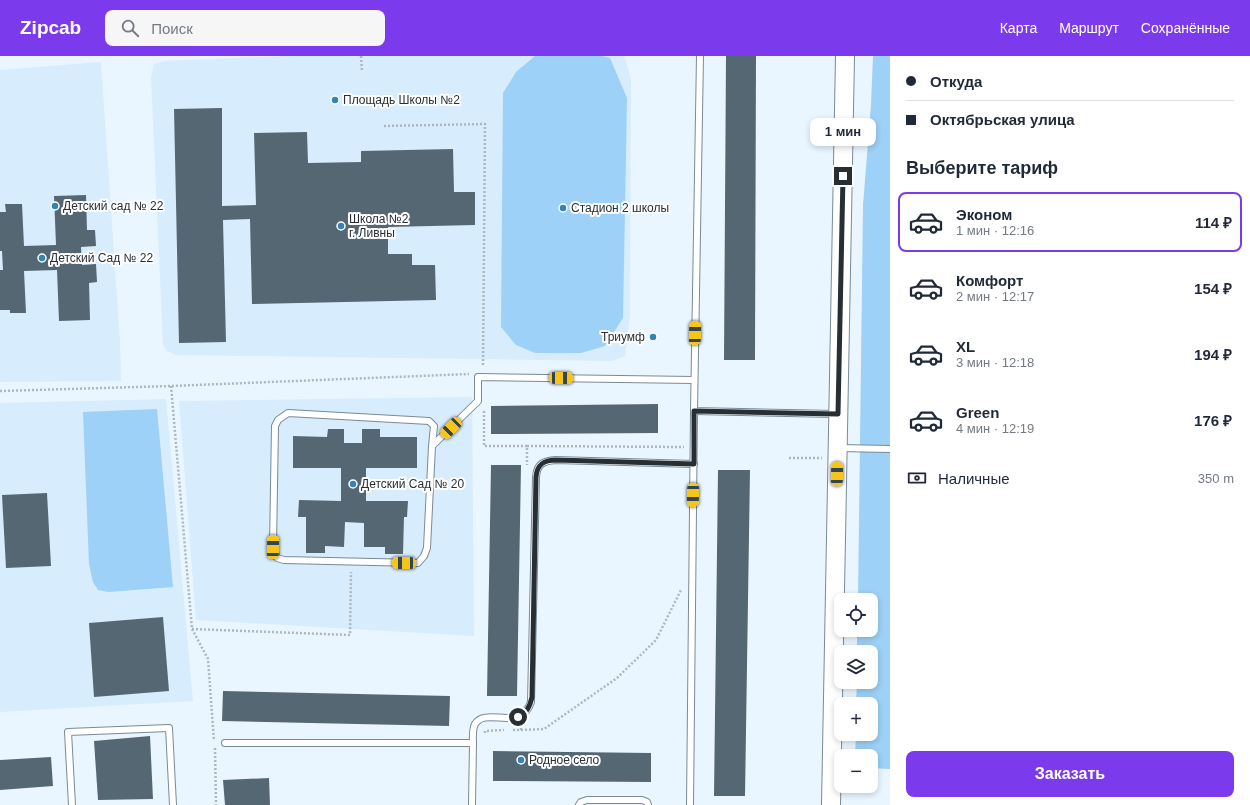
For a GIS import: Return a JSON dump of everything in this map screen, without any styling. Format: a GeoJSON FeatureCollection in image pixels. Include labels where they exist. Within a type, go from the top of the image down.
{"type":"FeatureCollection","features":[{"type":"Feature","properties":{"kind":"street"},"geometry":{"type":"LineString","coordinates":[[831,805],[845,56]]}},
{"type":"Feature","properties":{"kind":"lane"},"geometry":{"type":"LineString","coordinates":[[690,805],[694,380],[700,56]]}},
{"type":"Feature","properties":{"kind":"lane"},"geometry":{"type":"LineString","coordinates":[[432,446],[478,401],[478,377],[483,375],[694,380]]}},
{"type":"Feature","properties":{"kind":"lane"},"geometry":{"type":"LineString","coordinates":[[694,411],[838,414]]}},
{"type":"Feature","properties":{"kind":"lane"},"geometry":{"type":"LineString","coordinates":[[288,414],[430,421],[434,426],[432,446],[427,548],[424,556],[418,563],[284,560],[277,558],[273,547],[275,426],[278,420],[288,414]]}},
{"type":"Feature","properties":{"kind":"lane"},"geometry":{"type":"LineString","coordinates":[[838,448],[890,449]]}},
{"type":"Feature","properties":{"kind":"lane"},"geometry":{"type":"LineString","coordinates":[[472,805],[473,730],[476,724],[479,720],[486,718],[521,716],[528,708],[532,697],[536,477],[539,466],[545,461],[556,460],[694,464]]}},
{"type":"Feature","properties":{"kind":"lane"},"geometry":{"type":"LineString","coordinates":[[72,805],[68,732],[169,728],[173,805]]}},
{"type":"Feature","properties":{"kind":"lane"},"geometry":{"type":"LineString","coordinates":[[225,743],[473,743]]}},
{"type":"Feature","properties":{"kind":"lane"},"geometry":{"type":"LineString","coordinates":[[579,805],[581,802],[587,800],[642,800],[647,802],[648,805]]}},
{"type":"Feature","properties":{"kind":"path"},"geometry":{"type":"LineString","coordinates":[[361,56],[362,72]]}},
{"type":"Feature","properties":{"kind":"path"},"geometry":{"type":"LineString","coordinates":[[0,391],[483,375],[485,124],[384,126]]}},
{"type":"Feature","properties":{"kind":"path"},"geometry":{"type":"LineString","coordinates":[[171,386],[192,629],[208,659],[215,749],[216,805]]}},
{"type":"Feature","properties":{"kind":"path"},"geometry":{"type":"LineString","coordinates":[[484,408],[484,446],[684,447]]}},
{"type":"Feature","properties":{"kind":"path"},"geometry":{"type":"LineString","coordinates":[[527,446],[527,470]]}},
{"type":"Feature","properties":{"kind":"path"},"geometry":{"type":"LineString","coordinates":[[789,458],[823,458]]}},
{"type":"Feature","properties":{"kind":"path"},"geometry":{"type":"LineString","coordinates":[[192,629],[350,635],[351,562]]}},
{"type":"Feature","properties":{"kind":"path"},"geometry":{"type":"LineString","coordinates":[[485,738],[485,731],[544,729],[616,678],[656,640],[683,586]]}},
{"type":"Feature","properties":{"kind":"path"},"geometry":{"type":"LineString","coordinates":[[521,716],[521,730]]}},
{"type":"Feature","properties":{"kind":"shaded area"},"geometry":{"type":"Polygon","coordinates":[[[289,56],[624,56],[631,79],[630,314],[625,356],[612,361],[176,355],[167,351],[163,345],[151,77],[154,64],[164,61],[289,56]]]}},
{"type":"Feature","properties":{"kind":"shaded area","name":"Стадион 2 школы"},"geometry":{"type":"Polygon","coordinates":[[[535,56],[602,56],[610,58],[627,98],[623,318],[605,346],[581,353],[535,353],[516,345],[501,327],[503,93],[516,72],[535,56]]]}},
{"type":"Feature","properties":{"kind":"shaded area"},"geometry":{"type":"Polygon","coordinates":[[[873,56],[890,56],[890,769],[878,768],[878,749],[855,749],[856,741],[878,741],[878,697],[856,697],[857,689],[878,689],[878,645],[857,645],[857,637],[878,637],[878,593],[858,593],[863,205],[871,105],[873,56]]]}},
{"type":"Feature","properties":{"kind":"shaded area","name":"Детский сад № 22"},"geometry":{"type":"Polygon","coordinates":[[[101,62],[120,342],[121,381],[0,382],[0,70],[101,62]]]}},
{"type":"Feature","properties":{"kind":"shaded area"},"geometry":{"type":"Polygon","coordinates":[[[472,397],[474,636],[196,620],[179,401],[472,397]]]}},
{"type":"Feature","properties":{"kind":"shaded area"},"geometry":{"type":"Polygon","coordinates":[[[166,399],[193,701],[0,712],[0,403],[166,399]]]}},
{"type":"Feature","properties":{"kind":"shaded area"},"geometry":{"type":"Polygon","coordinates":[[[157,409],[173,587],[109,592],[98,590],[93,582],[89,564],[83,412],[157,409]]]}},
{"type":"Feature","properties":{"kind":"building"},"geometry":{"type":"Polygon","coordinates":[[[726,56],[756,56],[755,360],[724,360],[726,56]]]}},
{"type":"Feature","properties":{"kind":"building","name":"Школа №2 г. Ливны"},"geometry":{"type":"Polygon","coordinates":[[[222,108],[222,206],[256,205],[254,133],[307,132],[308,163],[361,162],[361,151],[453,149],[454,192],[475,192],[475,225],[388,227],[388,254],[412,254],[412,265],[435,265],[436,300],[252,304],[250,219],[223,220],[226,342],[179,343],[174,109],[222,108]]]}},
{"type":"Feature","properties":{"kind":"building","name":"Детский Сад № 22"},"geometry":{"type":"Polygon","coordinates":[[[86,195],[87,230],[95,230],[96,246],[81,247],[82,265],[96,264],[97,282],[89,283],[90,320],[59,321],[57,270],[24,271],[26,313],[10,313],[10,310],[0,310],[0,270],[3,270],[2,251],[0,251],[0,212],[6,212],[5,204],[22,204],[24,246],[56,245],[54,196],[86,195]]]}},
{"type":"Feature","properties":{"kind":"building"},"geometry":{"type":"Polygon","coordinates":[[[658,404],[658,433],[491,434],[491,406],[658,404]]]}},
{"type":"Feature","properties":{"kind":"building","name":"Детский Сад № 20"},"geometry":{"type":"Polygon","coordinates":[[[328,429],[344,429],[344,443],[362,443],[362,429],[380,429],[380,437],[417,437],[417,468],[366,468],[366,501],[408,501],[407,517],[404,517],[403,554],[385,554],[385,547],[364,547],[364,523],[345,522],[344,547],[325,546],[325,553],[306,553],[306,517],[298,517],[299,500],[341,501],[341,468],[293,468],[293,436],[327,437],[328,429]]]}},
{"type":"Feature","properties":{"kind":"building"},"geometry":{"type":"Polygon","coordinates":[[[491,465],[521,465],[517,696],[487,696],[491,465]]]}},
{"type":"Feature","properties":{"kind":"building"},"geometry":{"type":"Polygon","coordinates":[[[718,470],[750,470],[745,796],[714,796],[718,470]]]}},
{"type":"Feature","properties":{"kind":"building"},"geometry":{"type":"Polygon","coordinates":[[[47,493],[51,566],[6,568],[2,495],[47,493]]]}},
{"type":"Feature","properties":{"kind":"building"},"geometry":{"type":"Polygon","coordinates":[[[163,617],[169,691],[94,697],[89,623],[163,617]]]}},
{"type":"Feature","properties":{"kind":"building"},"geometry":{"type":"Polygon","coordinates":[[[223,691],[450,696],[449,726],[222,721],[223,691]]]}},
{"type":"Feature","properties":{"kind":"building"},"geometry":{"type":"Polygon","coordinates":[[[150,736],[153,799],[98,800],[94,741],[150,736]]]}},
{"type":"Feature","properties":{"kind":"building"},"geometry":{"type":"Polygon","coordinates":[[[493,751],[651,753],[651,782],[493,781],[493,751]]]}},
{"type":"Feature","properties":{"kind":"building"},"geometry":{"type":"Polygon","coordinates":[[[51,757],[53,786],[0,790],[0,760],[51,757]]]}},
{"type":"Feature","properties":{"kind":"building"},"geometry":{"type":"Polygon","coordinates":[[[269,778],[270,805],[225,805],[223,780],[269,778]]]}},
{"type":"Feature","properties":{"kind":"place","name":"Площадь Школы №2"},"geometry":{"type":"Point","coordinates":[335,100]}},
{"type":"Feature","properties":{"kind":"place","name":"Детский сад № 22"},"geometry":{"type":"Point","coordinates":[55,206]}},
{"type":"Feature","properties":{"kind":"place","name":"Стадион 2 школы"},"geometry":{"type":"Point","coordinates":[563,208]}},
{"type":"Feature","properties":{"kind":"place","name":"Школа №2 г. Ливны"},"geometry":{"type":"Point","coordinates":[341,226]}},
{"type":"Feature","properties":{"kind":"place","name":"Детский Сад № 22"},"geometry":{"type":"Point","coordinates":[42,258]}},
{"type":"Feature","properties":{"kind":"place","name":"Триумф"},"geometry":{"type":"Point","coordinates":[653,337]}},
{"type":"Feature","properties":{"kind":"place","name":"Детский Сад № 20"},"geometry":{"type":"Point","coordinates":[353,484]}},
{"type":"Feature","properties":{"kind":"place","name":"Родное село"},"geometry":{"type":"Point","coordinates":[521,760]}},
{"type":"Feature","properties":{"kind":"route"},"geometry":{"type":"LineString","coordinates":[[518,717],[527,711],[532,697],[536,473],[541,464],[548,460],[694,464],[694,411],[838,414],[843,176]]}}]}
